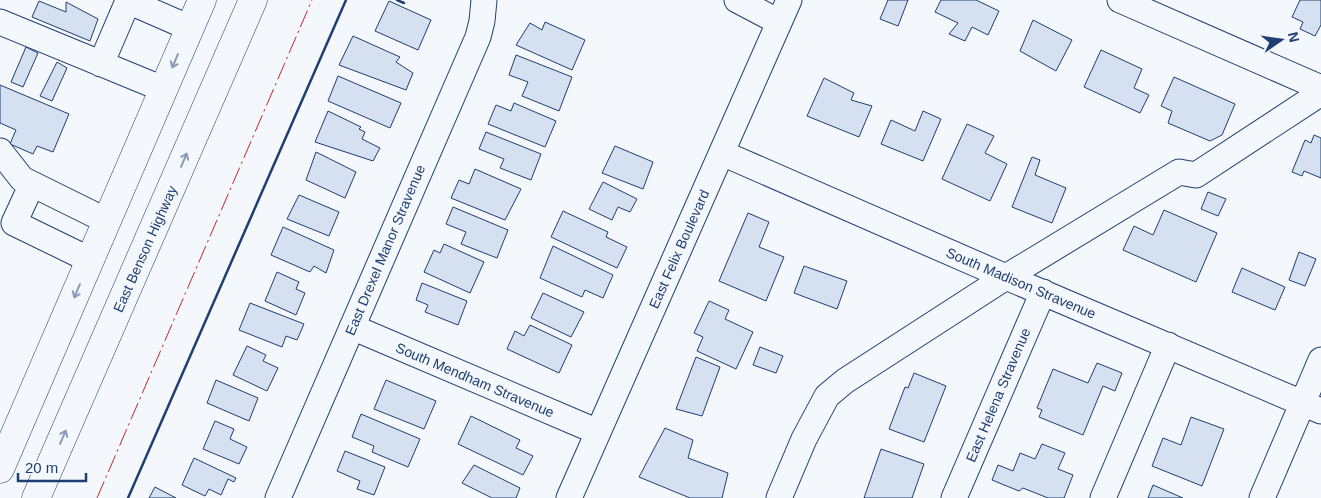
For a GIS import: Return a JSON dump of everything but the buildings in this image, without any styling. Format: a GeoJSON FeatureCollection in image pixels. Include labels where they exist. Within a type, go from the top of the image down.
{"type":"FeatureCollection","features":[{"type":"Feature","properties":{"kind":"main road"},"geometry":{"type":"LineString","coordinates":[[0,469],[202,0]]}},
{"type":"Feature","properties":{"kind":"main road","name":"East Benson Highway"},"geometry":{"type":"LineString","coordinates":[[36,498],[253,0]]}},
{"type":"Feature","properties":{"kind":"street","name":"East Drexel Manor Stravenue"},"geometry":{"type":"LineString","coordinates":[[278,498],[478,37],[484,0]]}},
{"type":"Feature","properties":{"kind":"street"},"geometry":{"type":"LineString","coordinates":[[737,0],[784,11]]}},
{"type":"Feature","properties":{"kind":"street"},"geometry":{"type":"LineString","coordinates":[[1120,0],[1321,88]]}},
{"type":"Feature","properties":{"kind":"street"},"geometry":{"type":"LineString","coordinates":[[101,64],[128,2],[190,28]]}},
{"type":"Feature","properties":{"kind":"street","name":"East Felix Boulevard"},"geometry":{"type":"LineString","coordinates":[[569,498],[784,11]]}},
{"type":"Feature","properties":{"kind":"street"},"geometry":{"type":"LineString","coordinates":[[0,22],[163,89]]}},
{"type":"Feature","properties":{"kind":"street"},"geometry":{"type":"LineString","coordinates":[[779,498],[804,439],[827,396],[845,381],[1006,277],[1179,172],[1196,175],[1321,93]]}},
{"type":"Feature","properties":{"kind":"street"},"geometry":{"type":"LineString","coordinates":[[0,150],[27,182],[107,221]]}},
{"type":"Feature","properties":{"kind":"street","name":"South Madison Stravenue"},"geometry":{"type":"LineString","coordinates":[[722,153],[1006,277],[1312,407]]}},
{"type":"Feature","properties":{"kind":"street"},"geometry":{"type":"LineString","coordinates":[[27,182],[14,223],[90,260]]}},
{"type":"Feature","properties":{"kind":"street","name":"East Helena Stravenue"},"geometry":{"type":"LineString","coordinates":[[954,498],[1043,292]]}},
{"type":"Feature","properties":{"kind":"street","name":"South Mendham Stravenue"},"geometry":{"type":"LineString","coordinates":[[352,327],[598,432]]}},
{"type":"Feature","properties":{"kind":"street"},"geometry":{"type":"LineString","coordinates":[[1103,498],[1168,345]]}},
{"type":"Feature","properties":{"kind":"street"},"geometry":{"type":"LineString","coordinates":[[1262,498],[1312,407],[1321,360]]}},
{"type":"Feature","properties":{"kind":"wall"},"geometry":{"type":"LineString","coordinates":[[128,498],[346,0]]}},
{"type":"Feature","properties":{"kind":"wall"},"geometry":{"type":"LineString","coordinates":[[397,0],[404,3]]}},
{"type":"Feature","properties":{"kind":"power"},"geometry":{"type":"LineString","coordinates":[[97,498],[312,0]]}}]}
